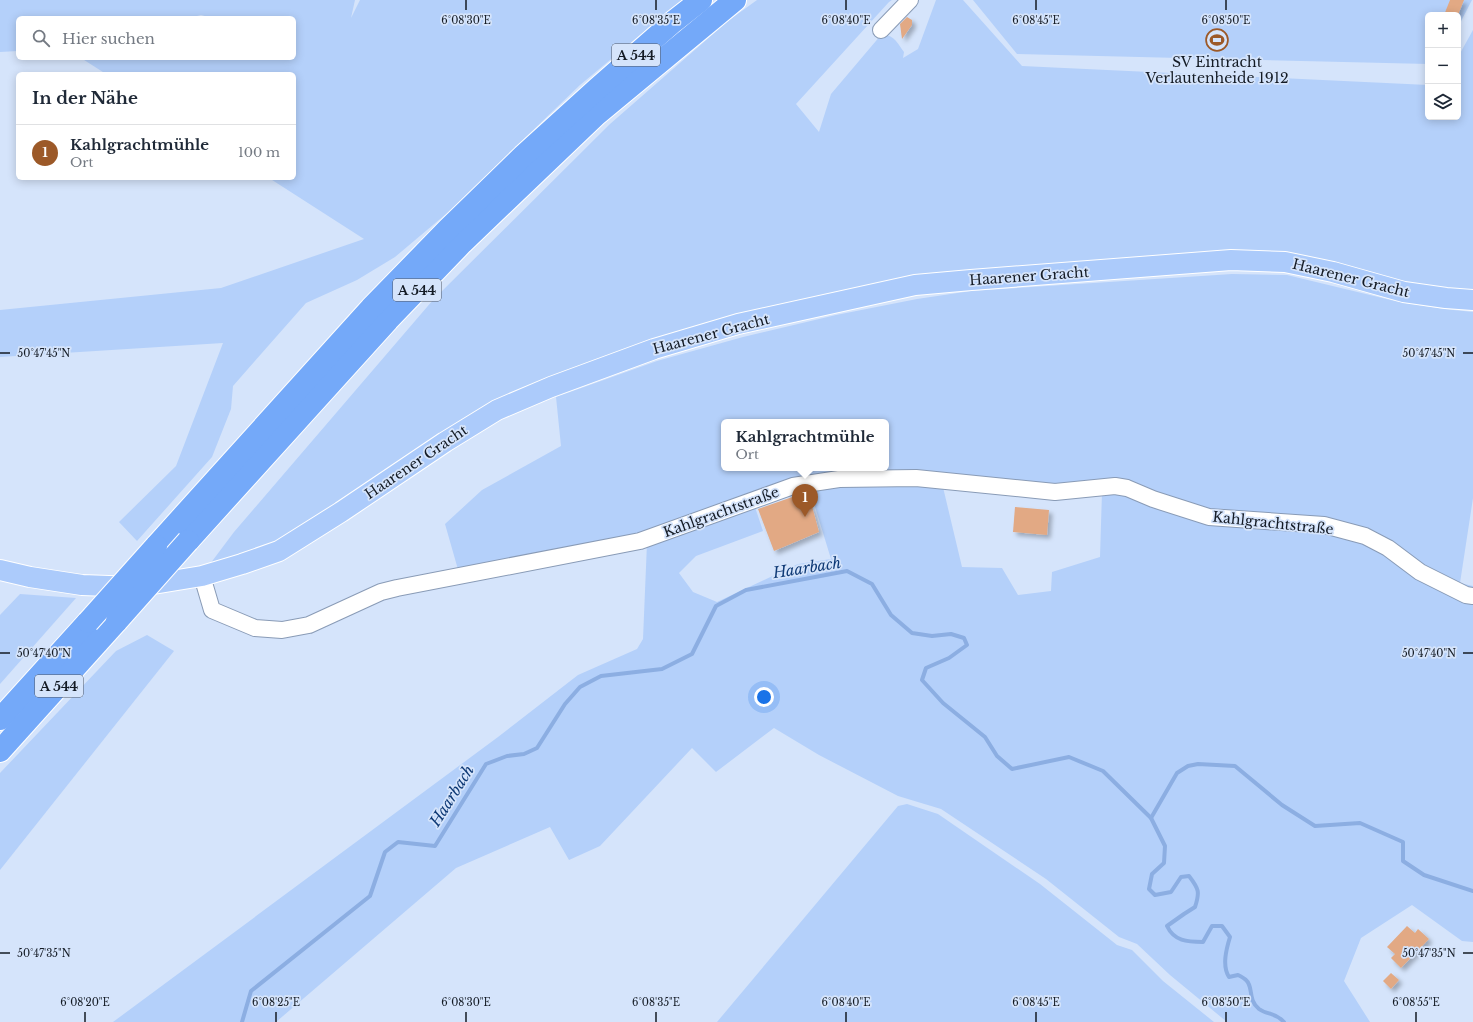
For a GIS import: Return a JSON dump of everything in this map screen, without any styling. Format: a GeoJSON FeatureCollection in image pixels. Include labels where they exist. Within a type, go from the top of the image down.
{"type":"FeatureCollection","features":[{"type":"Feature","properties":{"kind":"highway","name":"A 544"},"geometry":{"type":"LineString","coordinates":[[0,718],[372,308],[447,230],[523,156],[598,88],[673,22],[701,0]]}},
{"type":"Feature","properties":{"kind":"highway","name":"A 544"},"geometry":{"type":"LineString","coordinates":[[0,751],[388,320],[462,243],[596,116],[735,0]]}},
{"type":"Feature","properties":{"kind":"main road","name":"Haarener Gracht"},"geometry":{"type":"LineString","coordinates":[[0,570],[82,586],[135,587],[202,576],[242,564],[279,550],[341,512],[445,442],[497,410],[600,368],[654,349],[738,324],[915,285],[1231,260],[1285,262],[1333,272],[1404,292],[1473,300]]}},
{"type":"Feature","properties":{"kind":"street"},"geometry":{"type":"LineString","coordinates":[[881,30],[910,0]]}},
{"type":"Feature","properties":{"kind":"street","name":"Kahlgrachtstraße"},"geometry":{"type":"LineString","coordinates":[[202,576],[212,610],[255,628],[282,630],[308,625],[381,592],[392,589],[640,541],[794,486],[839,480],[916,478],[1055,492],[1116,486],[1126,488],[1153,499],[1209,517],[1324,525],[1365,536],[1388,548],[1420,572],[1466,595],[1473,596]]}},
{"type":"Feature","properties":{"kind":"shaded area"},"geometry":{"type":"Polygon","coordinates":[[[0,0],[355,0],[351,18],[360,0],[682,0],[580,85],[446,214],[395,257],[357,280],[306,303],[233,386],[231,409],[212,457],[137,541],[119,522],[176,466],[223,343],[0,357],[0,310],[221,288],[364,239],[272,180],[296,180],[296,72],[103,72],[84,60],[296,60],[296,16],[16,16],[16,51],[0,52],[0,0]]]}},
{"type":"Feature","properties":{"kind":"shaded area"},"geometry":{"type":"Polygon","coordinates":[[[757,0],[892,0],[796,104],[819,132],[831,94],[881,35],[892,37],[895,40],[904,52],[903,58],[918,49],[936,0],[963,0],[1022,66],[1425,85],[1425,120],[1461,120],[1461,52],[1473,30],[1473,292],[1404,285],[1335,266],[972,272],[598,361],[275,543],[207,568],[234,532],[433,300],[610,124],[728,21],[757,0]]]}},
{"type":"Feature","properties":{"kind":"shaded area","name":"SV Eintracht Verlautenheide 1912"},"geometry":{"type":"Polygon","coordinates":[[[973,0],[1472,0],[1461,21],[1461,12],[1425,12],[1425,64],[1017,54],[973,0]]]}},
{"type":"Feature","properties":{"kind":"shaded area"},"geometry":{"type":"Polygon","coordinates":[[[1232,274],[1287,275],[1399,302],[1473,312],[1473,498],[1460,583],[1473,586],[1473,592],[1468,592],[1390,545],[1209,513],[1155,495],[838,476],[640,536],[459,573],[445,524],[482,490],[561,446],[556,397],[657,361],[743,337],[836,315],[917,299],[971,291],[1232,274]]]}},
{"type":"Feature","properties":{"kind":"shaded area"},"geometry":{"type":"Polygon","coordinates":[[[942,483],[962,567],[1002,568],[1018,595],[1051,591],[1052,572],[1100,557],[1102,492],[1116,490],[1277,525],[1363,539],[1473,599],[1473,942],[1462,941],[1412,905],[1361,938],[1344,981],[1370,1022],[1227,1022],[1170,975],[1137,944],[1119,937],[1046,879],[941,809],[898,796],[819,755],[774,728],[716,772],[692,748],[600,846],[569,860],[550,827],[456,868],[276,1022],[113,1022],[498,737],[578,675],[637,649],[643,639],[647,543],[754,504],[763,531],[696,556],[679,573],[693,592],[717,602],[798,564],[831,559],[809,487],[942,483]]]}},
{"type":"Feature","properties":{"kind":"shaded area"},"geometry":{"type":"Polygon","coordinates":[[[20,594],[76,598],[0,684],[0,615],[20,594]]]}},
{"type":"Feature","properties":{"kind":"shaded area"},"geometry":{"type":"Polygon","coordinates":[[[147,635],[174,651],[0,870],[0,773],[116,651],[147,635]]]}},
{"type":"Feature","properties":{"kind":"shaded area"},"geometry":{"type":"Polygon","coordinates":[[[907,804],[938,814],[1040,884],[1117,945],[1132,950],[1163,981],[1214,1022],[717,1022],[898,806],[907,804]]]}},
{"type":"Feature","properties":{"kind":"building"},"geometry":{"type":"Polygon","coordinates":[[[1450,0],[1464,0],[1459,12],[1445,12],[1450,0]]]}},
{"type":"Feature","properties":{"kind":"building"},"geometry":{"type":"Polygon","coordinates":[[[907,17],[912,20],[912,25],[902,39],[900,24],[907,17]]]}},
{"type":"Feature","properties":{"kind":"building"},"geometry":{"type":"Polygon","coordinates":[[[801,494],[804,507],[812,506],[819,532],[774,551],[758,509],[801,494]]]}},
{"type":"Feature","properties":{"kind":"building"},"geometry":{"type":"Polygon","coordinates":[[[1015,507],[1049,510],[1047,535],[1013,532],[1015,507]]]}},
{"type":"Feature","properties":{"kind":"building"},"geometry":{"type":"Polygon","coordinates":[[[1407,926],[1415,933],[1418,929],[1429,939],[1401,968],[1391,958],[1395,954],[1387,947],[1407,926]]]}},
{"type":"Feature","properties":{"kind":"building"},"geometry":{"type":"Polygon","coordinates":[[[1391,973],[1399,980],[1391,989],[1383,981],[1391,973]]]}},
{"type":"Feature","properties":{"kind":"waterway","name":"Haarbach"},"geometry":{"type":"LineString","coordinates":[[242,1022],[251,991],[370,896],[385,852],[398,842],[435,846],[486,764],[507,756],[524,754],[537,748],[565,704],[580,687],[601,676],[662,669],[692,654],[716,606],[746,590],[847,571],[872,584],[891,615],[912,633],[932,636],[951,634],[964,638],[967,645],[949,658],[926,668],[922,680],[943,703],[985,737],[997,756],[1012,769],[1069,757],[1103,771],[1151,818],[1165,846],[1164,863],[1152,874],[1149,889],[1155,895],[1171,892],[1181,877],[1189,876],[1198,891],[1198,898],[1195,907],[1167,926],[1170,931],[1173,935],[1182,940],[1203,942],[1212,926],[1222,926],[1230,937],[1225,963],[1229,977],[1238,975],[1245,979],[1250,986],[1255,1005],[1262,1011],[1274,1015],[1284,1022]]}},
{"type":"Feature","properties":{"kind":"waterway"},"geometry":{"type":"LineString","coordinates":[[1151,818],[1177,773],[1188,766],[1198,764],[1235,766],[1282,805],[1315,826],[1360,823],[1403,842],[1403,861],[1424,875],[1473,891]]}},
{"type":"Feature","properties":{"kind":"place","name":"SV Eintracht Verlautenheide 1912"},"geometry":{"type":"Point","coordinates":[1217,40]}},
{"type":"Feature","properties":{"kind":"place","name":"Kahlgrachtmühle"},"geometry":{"type":"Point","coordinates":[805,517]}}]}
